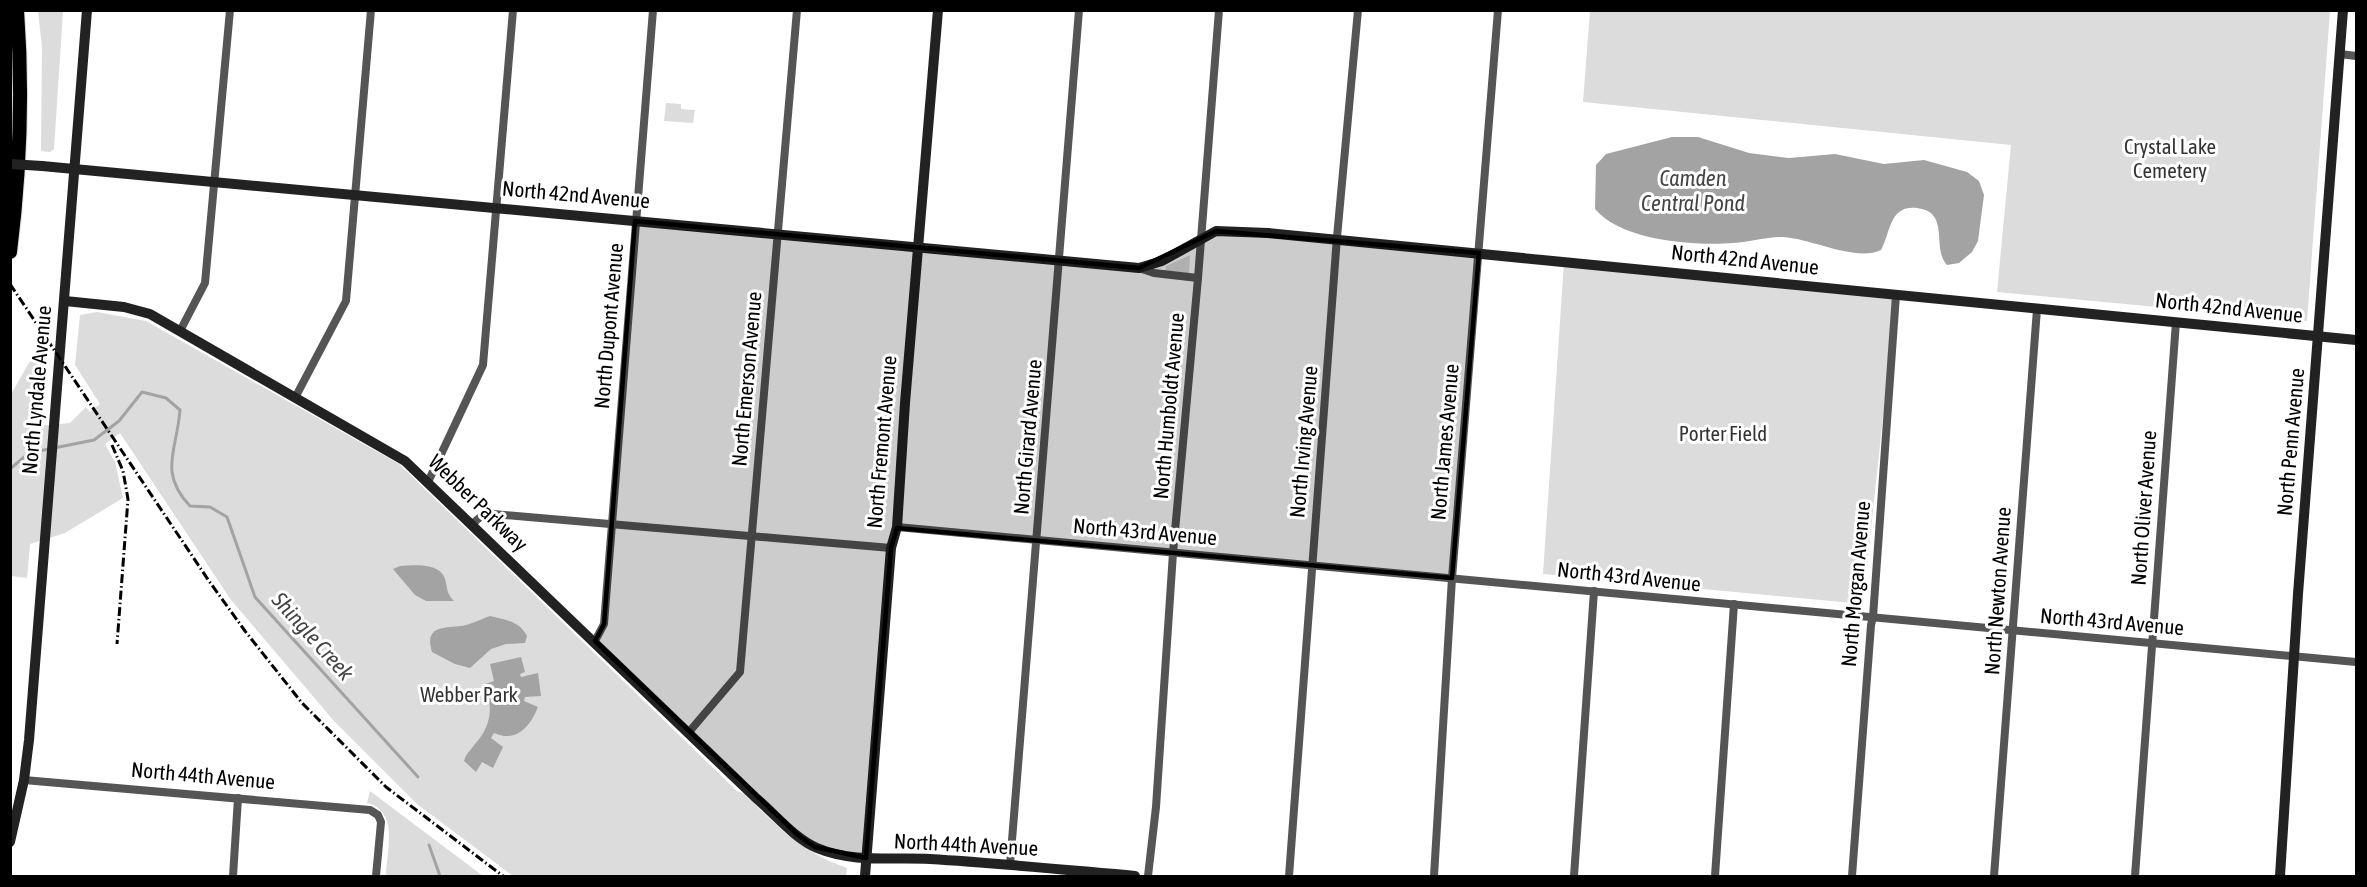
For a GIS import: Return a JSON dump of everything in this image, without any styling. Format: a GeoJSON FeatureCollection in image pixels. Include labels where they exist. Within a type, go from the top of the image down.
{"type":"FeatureCollection","features":[{"type":"Feature","properties":{"kind":"highway"},"geometry":{"type":"LineString","coordinates":[[10,252],[19,169],[20,80],[17,10]]}},
{"type":"Feature","properties":{"kind":"street","name":"North Lyndale Avenue"},"geometry":{"type":"LineString","coordinates":[[10,842],[24,780],[65,302],[73,171],[87,10]]}},
{"type":"Feature","properties":{"kind":"street"},"geometry":{"type":"LineString","coordinates":[[180,331],[205,283],[230,10]]}},
{"type":"Feature","properties":{"kind":"street"},"geometry":{"type":"LineString","coordinates":[[296,396],[346,301],[371,10]]}},
{"type":"Feature","properties":{"kind":"street"},"geometry":{"type":"LineString","coordinates":[[428,482],[483,365],[513,10]]}},
{"type":"Feature","properties":{"kind":"street","name":"North Dupont Avenue"},"geometry":{"type":"LineString","coordinates":[[595,641],[604,624],[652,10]]}},
{"type":"Feature","properties":{"kind":"street","name":"North Emerson Avenue"},"geometry":{"type":"LineString","coordinates":[[689,732],[740,672],[797,10]]}},
{"type":"Feature","properties":{"kind":"street","name":"North Fremont Avenue"},"geometry":{"type":"LineString","coordinates":[[864,876],[891,548],[897,527],[938,10]]}},
{"type":"Feature","properties":{"kind":"street","name":"North Girard Avenue"},"geometry":{"type":"LineString","coordinates":[[1010,865],[1079,10]]}},
{"type":"Feature","properties":{"kind":"street","name":"North Humboldt Avenue"},"geometry":{"type":"LineString","coordinates":[[1148,876],[1156,807],[1173,553],[1202,236],[1219,10]]}},
{"type":"Feature","properties":{"kind":"street","name":"North Irving Avenue"},"geometry":{"type":"LineString","coordinates":[[1289,876],[1358,10]]}},
{"type":"Feature","properties":{"kind":"street","name":"North James Avenue"},"geometry":{"type":"LineString","coordinates":[[1434,876],[1452,578],[1498,10]]}},
{"type":"Feature","properties":{"kind":"street","name":"North Penn Avenue"},"geometry":{"type":"LineString","coordinates":[[2280,876],[2294,657],[2343,10]]}},
{"type":"Feature","properties":{"kind":"street"},"geometry":{"type":"LineString","coordinates":[[2340,54],[2356,56]]}},
{"type":"Feature","properties":{"kind":"street","name":"North 42nd Avenue"},"geometry":{"type":"LineString","coordinates":[[10,164],[1139,268],[1154,273],[1198,278]]}},
{"type":"Feature","properties":{"kind":"street","name":"North 42nd Avenue"},"geometry":{"type":"LineString","coordinates":[[1139,268],[1162,261],[1202,236],[1228,230],[2356,340]]}},
{"type":"Feature","properties":{"kind":"street","name":"North Morgan Avenue"},"geometry":{"type":"LineString","coordinates":[[1852,876],[1874,617],[1872,608],[1896,295]]}},
{"type":"Feature","properties":{"kind":"street","name":"Webber Parkway"},"geometry":{"type":"LineString","coordinates":[[65,302],[132,308],[150,314],[389,450],[428,482],[799,836]]}},
{"type":"Feature","properties":{"kind":"street","name":"North Newton Avenue"},"geometry":{"type":"LineString","coordinates":[[1994,876],[2037,309]]}},
{"type":"Feature","properties":{"kind":"street","name":"North Oliver Avenue"},"geometry":{"type":"LineString","coordinates":[[2135,876],[2176,322]]}},
{"type":"Feature","properties":{"kind":"street"},"geometry":{"type":"LineString","coordinates":[[472,524],[484,514],[493,514],[891,548]]}},
{"type":"Feature","properties":{"kind":"street","name":"North 43rd Avenue"},"geometry":{"type":"LineString","coordinates":[[897,527],[2356,662]]}},
{"type":"Feature","properties":{"kind":"street"},"geometry":{"type":"LineString","coordinates":[[1574,876],[1594,591]]}},
{"type":"Feature","properties":{"kind":"street"},"geometry":{"type":"LineString","coordinates":[[1715,876],[1734,604]]}},
{"type":"Feature","properties":{"kind":"street","name":"North 44th Avenue"},"geometry":{"type":"LineString","coordinates":[[24,780],[370,810],[378,815],[381,822],[376,876]]}},
{"type":"Feature","properties":{"kind":"street"},"geometry":{"type":"LineString","coordinates":[[233,876],[238,798]]}},
{"type":"Feature","properties":{"kind":"street","name":"North 44th Avenue"},"geometry":{"type":"LineString","coordinates":[[799,836],[815,847],[832,854],[866,858],[928,859],[1135,876]]}},
{"type":"Feature","properties":{"kind":"highlighted area"},"geometry":{"type":"Polygon","coordinates":[[[635,221],[1139,268],[1216,231],[1479,253],[1452,578],[897,528],[891,548],[866,858],[851,857],[815,847],[799,836],[595,641],[604,624],[635,221]]]}},
{"type":"Feature","properties":{"kind":"green space"},"geometry":{"type":"Polygon","coordinates":[[[38,11],[63,11],[54,149],[50,152],[41,151],[42,47],[38,11]]]}},
{"type":"Feature","properties":{"kind":"green space","name":"Crystal Lake Cemetery"},"geometry":{"type":"Polygon","coordinates":[[[1590,11],[2330,11],[2307,321],[1997,292],[2011,145],[1583,102],[1590,11]]]}},
{"type":"Feature","properties":{"kind":"green space"},"geometry":{"type":"Polygon","coordinates":[[[666,103],[681,104],[681,109],[695,110],[693,123],[664,121],[666,103]]]}},
{"type":"Feature","properties":{"kind":"green space"},"geometry":{"type":"Polygon","coordinates":[[[1190,255],[1189,273],[1165,271],[1166,266],[1190,255]]]}},
{"type":"Feature","properties":{"kind":"green space","name":"Porter Field"},"geometry":{"type":"Polygon","coordinates":[[[1564,262],[1896,295],[1863,604],[1543,574],[1564,262]]]}},
{"type":"Feature","properties":{"kind":"green space","name":"Webber Park"},"geometry":{"type":"Polygon","coordinates":[[[97,312],[146,321],[399,464],[737,791],[744,794],[803,846],[847,868],[846,876],[513,876],[417,804],[334,721],[231,600],[120,433],[105,444],[115,462],[123,498],[65,533],[30,544],[27,578],[11,576],[10,396],[34,354],[40,365],[38,426],[70,423],[86,407],[90,412],[100,404],[75,365],[80,315],[97,312]]]}},
{"type":"Feature","properties":{"kind":"green space"},"geometry":{"type":"Polygon","coordinates":[[[370,791],[483,876],[386,876],[389,833],[384,814],[377,807],[367,803],[370,791]]]}},
{"type":"Feature","properties":{"kind":"water","name":"Camden Central Pond"},"geometry":{"type":"Polygon","coordinates":[[[1672,137],[1698,137],[1749,153],[1789,158],[1835,154],[1884,164],[1924,160],[1967,172],[1979,181],[1984,195],[1978,241],[1972,252],[1959,263],[1947,265],[1940,249],[1939,232],[1934,216],[1917,208],[1908,208],[1896,215],[1881,250],[1871,253],[1847,252],[1783,237],[1717,244],[1679,242],[1640,235],[1607,220],[1595,209],[1596,165],[1606,154],[1672,137]]]}},
{"type":"Feature","properties":{"kind":"water"},"geometry":{"type":"Polygon","coordinates":[[[400,566],[426,566],[438,570],[445,579],[448,593],[454,601],[426,601],[415,595],[393,569],[400,566]]]}},
{"type":"Feature","properties":{"kind":"water"},"geometry":{"type":"Polygon","coordinates":[[[490,616],[512,622],[520,627],[527,636],[525,643],[506,644],[491,649],[470,668],[455,664],[432,652],[431,637],[437,630],[464,625],[490,616]]]}},
{"type":"Feature","properties":{"kind":"water"},"geometry":{"type":"Polygon","coordinates":[[[521,657],[525,672],[520,674],[521,677],[538,673],[541,696],[525,697],[524,701],[538,707],[531,721],[521,731],[509,736],[494,733],[491,738],[503,747],[493,768],[482,762],[476,772],[464,761],[488,723],[490,708],[485,684],[494,681],[490,664],[521,657]]]}},
{"type":"Feature","properties":{"kind":"waterway","name":"Shingle Creek"},"geometry":{"type":"LineString","coordinates":[[10,469],[29,453],[94,440],[119,421],[142,392],[166,398],[180,410],[172,461],[172,471],[180,494],[190,506],[210,507],[227,517],[255,597],[418,777]]}},
{"type":"Feature","properties":{"kind":"waterway","name":"Shingle Creek"},"geometry":{"type":"LineString","coordinates":[[429,845],[440,876]]}},
{"type":"Feature","properties":{"kind":"railway"},"geometry":{"type":"LineString","coordinates":[[10,284],[209,581],[302,703],[386,787],[503,876]]}},
{"type":"Feature","properties":{"kind":"railway"},"geometry":{"type":"LineString","coordinates":[[112,445],[123,471],[128,499],[117,644]]}}]}
